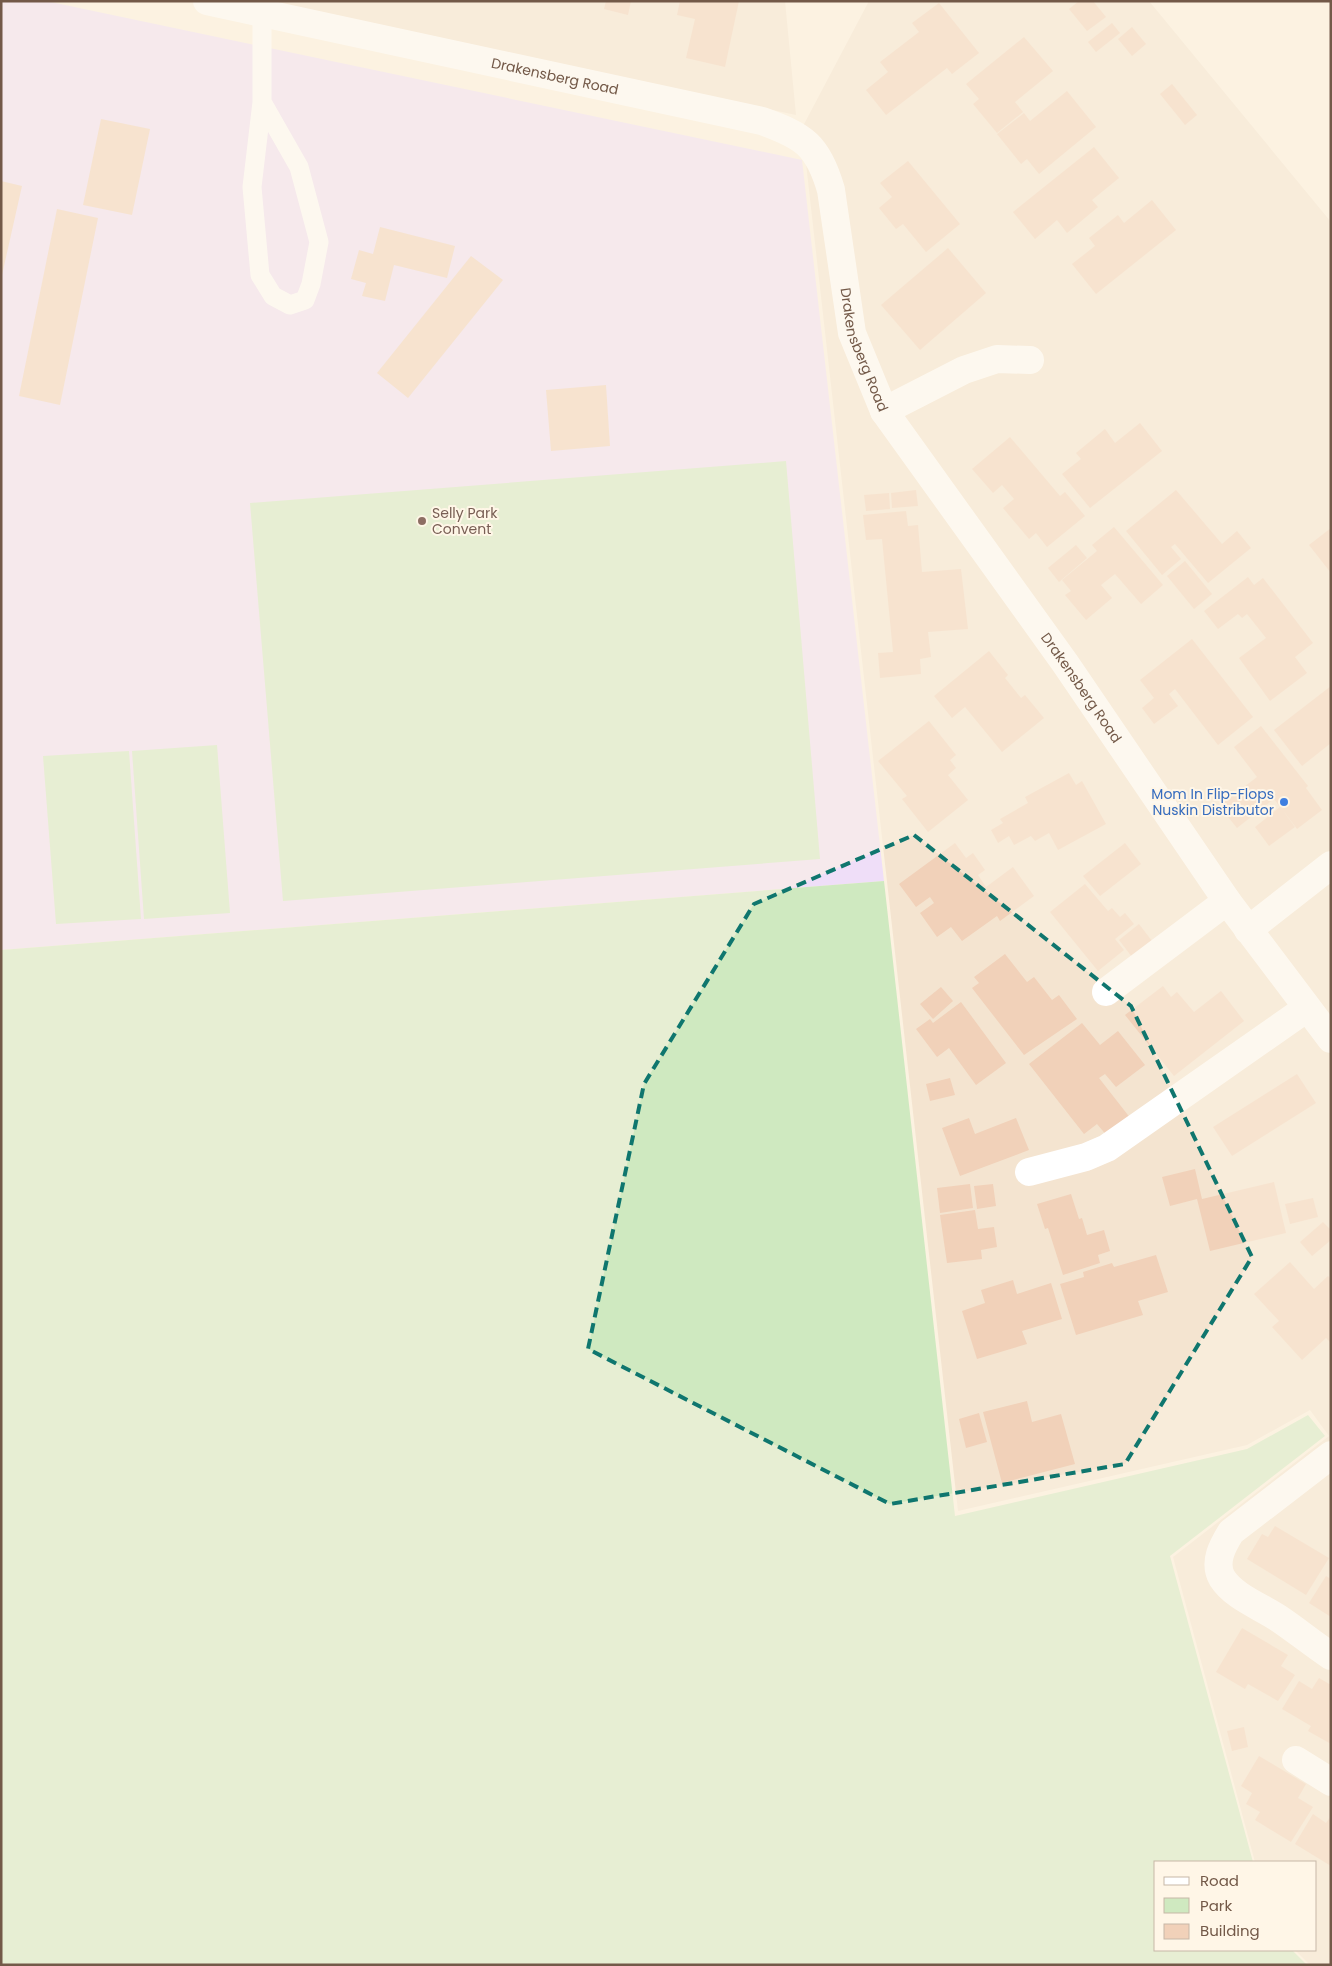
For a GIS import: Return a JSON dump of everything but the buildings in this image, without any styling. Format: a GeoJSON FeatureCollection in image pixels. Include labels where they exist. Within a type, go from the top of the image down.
{"type":"FeatureCollection","features":[{"type":"Feature","properties":{"kind":"street","name":"Drakensberg Road"},"geometry":{"type":"LineString","coordinates":[[207,1],[762,121],[794,132],[811,146],[825,167],[831,190],[852,334],[884,411],[1065,662],[1226,900],[1331,1039]]}},
{"type":"Feature","properties":{"kind":"street"},"geometry":{"type":"LineString","coordinates":[[884,411],[964,370],[997,359],[1030,360]]}},
{"type":"Feature","properties":{"kind":"street"},"geometry":{"type":"LineString","coordinates":[[1248,930],[1331,865]]}},
{"type":"Feature","properties":{"kind":"street"},"geometry":{"type":"LineString","coordinates":[[1106,992],[1226,900]]}},
{"type":"Feature","properties":{"kind":"street"},"geometry":{"type":"LineString","coordinates":[[1030,1172],[1086,1157],[1107,1148],[1307,1008]]}},
{"type":"Feature","properties":{"kind":"street"},"geometry":{"type":"LineString","coordinates":[[1331,1455],[1231,1532],[1221,1547],[1218,1563],[1222,1578],[1238,1594],[1278,1618],[1331,1656]]}},
{"type":"Feature","properties":{"kind":"street"},"geometry":{"type":"LineString","coordinates":[[1296,1760],[1331,1782]]}},
{"type":"Feature","properties":{"kind":"lane"},"geometry":{"type":"LineString","coordinates":[[262,13],[262,102],[252,187],[260,275],[273,296],[290,305],[306,300],[312,284],[319,242],[300,167],[262,102]]}},
{"type":"Feature","properties":{"kind":"highlighted area"},"geometry":{"type":"Polygon","coordinates":[[[914,835],[1131,1006],[1252,1257],[1125,1464],[890,1504],[588,1349],[644,1084],[754,904],[914,835]]]}},
{"type":"Feature","properties":{"kind":"shaded area","name":"Selly Park Convent"},"geometry":{"type":"Polygon","coordinates":[[[1,1],[46,1],[802,160],[884,881],[1,950],[1,1]]]}},
{"type":"Feature","properties":{"kind":"shaded area"},"geometry":{"type":"Polygon","coordinates":[[[257,1],[785,1],[796,115],[257,1]]]}},
{"type":"Feature","properties":{"kind":"shaded area"},"geometry":{"type":"Polygon","coordinates":[[[869,1],[1149,1],[1331,222],[1331,1965],[1310,1965],[1296,1951],[1317,1951],[1317,1861],[1255,1861],[1173,1557],[1329,1436],[1310,1410],[1247,1445],[958,1511],[802,128],[869,1]]]}},
{"type":"Feature","properties":{"kind":"green space"},"geometry":{"type":"Polygon","coordinates":[[[786,461],[820,859],[283,901],[250,503],[786,461]]]}},
{"type":"Feature","properties":{"kind":"green space"},"geometry":{"type":"Polygon","coordinates":[[[217,745],[230,913],[144,919],[132,751],[217,745]]]}},
{"type":"Feature","properties":{"kind":"green space"},"geometry":{"type":"Polygon","coordinates":[[[129,751],[141,919],[56,924],[43,756],[129,751]]]}},
{"type":"Feature","properties":{"kind":"green space"},"geometry":{"type":"Polygon","coordinates":[[[884,881],[955,1516],[1247,1449],[1308,1415],[1325,1436],[1170,1556],[1253,1861],[1154,1861],[1154,1951],[1293,1951],[1307,1965],[1,1965],[1,950],[884,881]]]}},
{"type":"Feature","properties":{"kind":"place","name":"Selly Park Convent"},"geometry":{"type":"Point","coordinates":[422,521]}},
{"type":"Feature","properties":{"kind":"place","name":"Mom In Flip-Flops Nuskin Distributor"},"geometry":{"type":"Point","coordinates":[1284,802]}}]}
